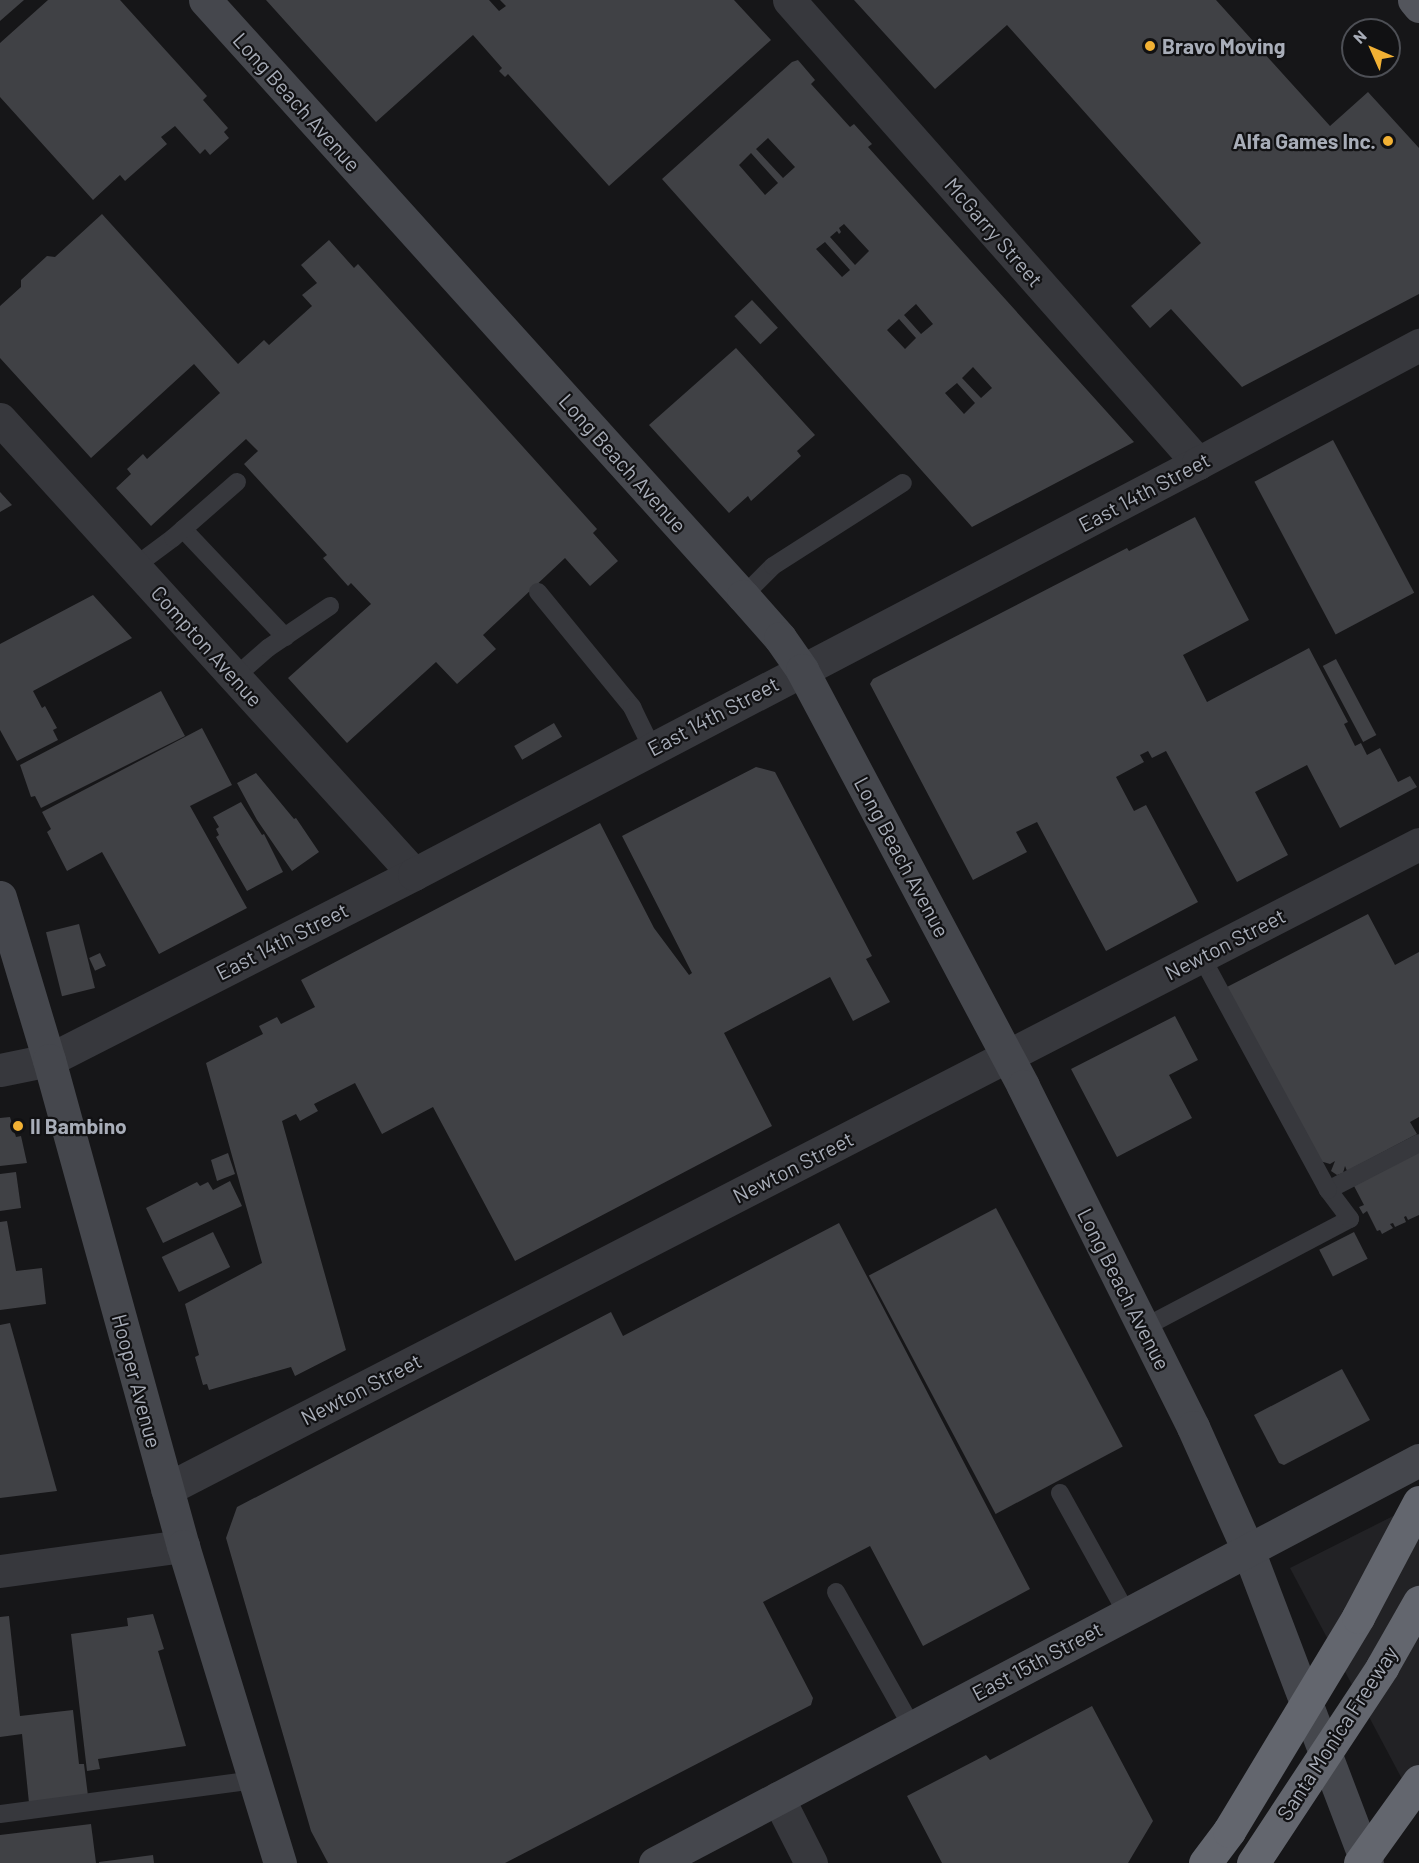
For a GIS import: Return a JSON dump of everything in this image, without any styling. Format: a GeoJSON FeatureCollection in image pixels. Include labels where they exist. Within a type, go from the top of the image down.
{"type":"FeatureCollection","features":[{"type":"Feature","properties":{"kind":"highway"},"geometry":{"type":"LineString","coordinates":[[1205,1863],[1229,1831],[1358,1617],[1419,1502]]}},
{"type":"Feature","properties":{"kind":"highway","name":"Santa Monica Freeway"},"geometry":{"type":"LineString","coordinates":[[1253,1863],[1382,1668],[1419,1602]]}},
{"type":"Feature","properties":{"kind":"highway"},"geometry":{"type":"LineString","coordinates":[[1360,1863],[1419,1781]]}},
{"type":"Feature","properties":{"kind":"main road"},"geometry":{"type":"LineString","coordinates":[[1414,0],[1419,6]]}},
{"type":"Feature","properties":{"kind":"street","name":"Long Beach Avenue"},"geometry":{"type":"LineString","coordinates":[[205,0],[743,596],[780,638],[802,670],[1007,1057],[1193,1427],[1248,1550],[1368,1863]]}},
{"type":"Feature","properties":{"kind":"street","name":"McGarry Street"},"geometry":{"type":"LineString","coordinates":[[789,0],[1198,463]]}},
{"type":"Feature","properties":{"kind":"street","name":"East 14th Street"},"geometry":{"type":"LineString","coordinates":[[0,1070],[49,1060],[414,874],[1419,345]]}},
{"type":"Feature","properties":{"kind":"street","name":"Compton Avenue"},"geometry":{"type":"LineString","coordinates":[[0,419],[414,874]]}},
{"type":"Feature","properties":{"kind":"street","name":"Newton Street"},"geometry":{"type":"LineString","coordinates":[[167,1489],[1419,844]]}},
{"type":"Feature","properties":{"kind":"street","name":"Hooper Avenue"},"geometry":{"type":"LineString","coordinates":[[0,897],[49,1060],[183,1546],[280,1863]]}},
{"type":"Feature","properties":{"kind":"street","name":"East 15th Street"},"geometry":{"type":"LineString","coordinates":[[655,1863],[1419,1460]]}},
{"type":"Feature","properties":{"kind":"street"},"geometry":{"type":"LineString","coordinates":[[0,1571],[183,1546]]}},
{"type":"Feature","properties":{"kind":"street"},"geometry":{"type":"LineString","coordinates":[[778,1798],[812,1863]]}},
{"type":"Feature","properties":{"kind":"lane"},"geometry":{"type":"LineString","coordinates":[[134,567],[183,529],[237,482]]}},
{"type":"Feature","properties":{"kind":"lane"},"geometry":{"type":"LineString","coordinates":[[743,596],[773,567],[903,483]]}},
{"type":"Feature","properties":{"kind":"lane"},"geometry":{"type":"LineString","coordinates":[[183,529],[285,637]]}},
{"type":"Feature","properties":{"kind":"lane"},"geometry":{"type":"LineString","coordinates":[[538,592],[632,707],[652,748]]}},
{"type":"Feature","properties":{"kind":"lane"},"geometry":{"type":"LineString","coordinates":[[236,677],[285,637],[330,606]]}},
{"type":"Feature","properties":{"kind":"lane"},"geometry":{"type":"LineString","coordinates":[[1143,1328],[1350,1219],[1328,1190],[1201,956]]}},
{"type":"Feature","properties":{"kind":"lane"},"geometry":{"type":"LineString","coordinates":[[1328,1190],[1419,1143]]}},
{"type":"Feature","properties":{"kind":"lane"},"geometry":{"type":"LineString","coordinates":[[1060,1493],[1127,1614]]}},
{"type":"Feature","properties":{"kind":"lane"},"geometry":{"type":"LineString","coordinates":[[836,1592],[912,1727]]}},
{"type":"Feature","properties":{"kind":"lane"},"geometry":{"type":"LineString","coordinates":[[0,1814],[255,1780]]}},
{"type":"Feature","properties":{"kind":"shaded area"},"geometry":{"type":"Polygon","coordinates":[[[1419,1503],[1419,1811],[1290,1568],[1419,1503]]]}},
{"type":"Feature","properties":{"kind":"building"},"geometry":{"type":"Polygon","coordinates":[[[0,0],[24,0],[0,21],[0,0]]]}},
{"type":"Feature","properties":{"kind":"building"},"geometry":{"type":"Polygon","coordinates":[[[48,0],[120,0],[207,96],[203,100],[228,128],[224,132],[229,138],[210,155],[205,149],[200,154],[175,126],[161,137],[167,144],[125,181],[120,175],[93,200],[0,97],[0,43],[48,0]]]}},
{"type":"Feature","properties":{"kind":"building"},"geometry":{"type":"Polygon","coordinates":[[[266,0],[489,0],[499,11],[506,6],[500,0],[734,0],[771,40],[609,186],[508,74],[505,77],[499,71],[502,68],[473,35],[376,122],[266,0]]]}},
{"type":"Feature","properties":{"kind":"building"},"geometry":{"type":"Polygon","coordinates":[[[854,0],[1216,0],[1330,126],[1368,92],[1419,148],[1419,294],[1242,387],[1171,309],[1150,328],[1131,306],[1201,243],[1007,25],[935,89],[854,0]]]}},
{"type":"Feature","properties":{"kind":"building"},"geometry":{"type":"Polygon","coordinates":[[[798,60],[815,80],[811,84],[850,127],[854,124],[872,144],[868,147],[1134,442],[972,527],[662,179],[792,62],[798,60]],[[768,138],[756,149],[783,178],[795,167],[768,138]],[[751,153],[739,165],[765,195],[778,183],[751,153]],[[844,224],[839,228],[841,232],[839,234],[837,231],[830,237],[855,265],[869,251],[844,224]],[[825,242],[816,249],[842,277],[850,270],[825,242]],[[916,304],[904,315],[921,334],[933,324],[916,304]],[[899,319],[887,330],[905,349],[916,338],[899,319]],[[973,367],[962,378],[981,398],[992,388],[973,367]],[[957,383],[945,393],[964,414],[975,403],[957,383]]]}},
{"type":"Feature","properties":{"kind":"building"},"geometry":{"type":"Polygon","coordinates":[[[102,214],[238,364],[264,340],[269,345],[312,306],[302,295],[317,283],[301,265],[329,240],[354,268],[358,264],[597,529],[593,533],[618,561],[590,586],[565,558],[483,635],[496,649],[457,684],[436,662],[347,743],[288,678],[371,604],[351,583],[348,586],[323,558],[327,555],[244,464],[258,451],[246,439],[151,526],[116,488],[131,474],[127,469],[143,454],[147,459],[220,393],[194,364],[91,458],[0,358],[0,306],[21,287],[21,280],[47,256],[55,257],[102,214]]]}},
{"type":"Feature","properties":{"kind":"building"},"geometry":{"type":"Polygon","coordinates":[[[752,300],[778,328],[760,344],[734,316],[752,300]]]}},
{"type":"Feature","properties":{"kind":"building"},"geometry":{"type":"Polygon","coordinates":[[[736,348],[815,435],[797,451],[801,456],[751,501],[748,496],[729,513],[649,425],[736,348]]]}},
{"type":"Feature","properties":{"kind":"building"},"geometry":{"type":"Polygon","coordinates":[[[1333,440],[1414,593],[1336,635],[1254,482],[1333,440]]]}},
{"type":"Feature","properties":{"kind":"building"},"geometry":{"type":"Polygon","coordinates":[[[0,492],[12,505],[0,512],[0,492]]]}},
{"type":"Feature","properties":{"kind":"building"},"geometry":{"type":"Polygon","coordinates":[[[1195,517],[1249,620],[1183,655],[1207,702],[1309,648],[1348,722],[1344,724],[1355,746],[1361,743],[1367,755],[1380,748],[1398,782],[1410,776],[1417,787],[1340,828],[1307,765],[1255,792],[1288,855],[1237,882],[1166,751],[1152,758],[1148,751],[1140,755],[1144,762],[1116,777],[1134,811],[1146,805],[1198,902],[1106,951],[1037,822],[1016,832],[1027,852],[973,880],[870,684],[873,679],[1127,548],[1129,551],[1195,517]]]}},
{"type":"Feature","properties":{"kind":"building"},"geometry":{"type":"Polygon","coordinates":[[[93,595],[132,638],[33,691],[42,708],[45,706],[57,728],[53,730],[58,740],[17,761],[0,730],[0,644],[93,595]]]}},
{"type":"Feature","properties":{"kind":"building"},"geometry":{"type":"Polygon","coordinates":[[[1336,659],[1376,735],[1363,742],[1323,666],[1336,659]]]}},
{"type":"Feature","properties":{"kind":"building"},"geometry":{"type":"Polygon","coordinates":[[[161,691],[185,736],[41,808],[35,796],[31,797],[20,765],[161,691]]]}},
{"type":"Feature","properties":{"kind":"building"},"geometry":{"type":"Polygon","coordinates":[[[554,723],[562,737],[522,760],[514,746],[554,723]]]}},
{"type":"Feature","properties":{"kind":"building"},"geometry":{"type":"Polygon","coordinates":[[[202,728],[232,785],[190,806],[247,908],[159,954],[102,852],[67,871],[47,832],[51,829],[42,812],[202,728]]]}},
{"type":"Feature","properties":{"kind":"building"},"geometry":{"type":"Polygon","coordinates":[[[756,767],[775,772],[872,956],[866,959],[890,1002],[853,1021],[830,977],[724,1033],[772,1126],[515,1261],[433,1107],[382,1134],[355,1083],[314,1104],[318,1111],[300,1121],[296,1114],[282,1121],[346,1350],[295,1376],[291,1367],[209,1390],[207,1384],[203,1385],[195,1357],[199,1355],[185,1304],[262,1263],[206,1063],[263,1034],[259,1026],[277,1017],[281,1024],[315,1007],[301,980],[600,823],[654,928],[689,975],[692,973],[622,836],[756,767]]]}},
{"type":"Feature","properties":{"kind":"building"},"geometry":{"type":"Polygon","coordinates":[[[256,773],[294,819],[296,818],[319,852],[292,871],[257,820],[237,783],[256,773]]]}},
{"type":"Feature","properties":{"kind":"building"},"geometry":{"type":"Polygon","coordinates":[[[241,802],[262,835],[264,834],[283,872],[247,891],[216,837],[219,835],[216,829],[219,827],[213,817],[241,802]]]}},
{"type":"Feature","properties":{"kind":"building"},"geometry":{"type":"Polygon","coordinates":[[[1368,914],[1395,965],[1419,952],[1419,1117],[1410,1122],[1417,1134],[1347,1171],[1345,1166],[1343,1173],[1337,1175],[1331,1171],[1335,1161],[1330,1164],[1320,1161],[1227,987],[1368,914]]]}},
{"type":"Feature","properties":{"kind":"building"},"geometry":{"type":"Polygon","coordinates":[[[79,924],[95,988],[62,996],[46,932],[79,924]]]}},
{"type":"Feature","properties":{"kind":"building"},"geometry":{"type":"Polygon","coordinates":[[[100,953],[106,966],[95,971],[89,958],[100,953]]]}},
{"type":"Feature","properties":{"kind":"building"},"geometry":{"type":"Polygon","coordinates":[[[1175,1016],[1198,1060],[1169,1075],[1192,1118],[1117,1157],[1071,1069],[1175,1016]]]}},
{"type":"Feature","properties":{"kind":"building"},"geometry":{"type":"Polygon","coordinates":[[[10,1117],[16,1137],[21,1136],[27,1163],[0,1166],[0,1118],[10,1117]]]}},
{"type":"Feature","properties":{"kind":"building"},"geometry":{"type":"Polygon","coordinates":[[[1419,1152],[1419,1215],[1408,1220],[1406,1216],[1404,1217],[1406,1222],[1395,1227],[1393,1223],[1390,1224],[1393,1228],[1382,1234],[1380,1230],[1377,1231],[1367,1211],[1363,1214],[1359,1207],[1364,1205],[1354,1186],[1419,1152]]]}},
{"type":"Feature","properties":{"kind":"building"},"geometry":{"type":"Polygon","coordinates":[[[228,1153],[235,1174],[217,1181],[211,1160],[228,1153]]]}},
{"type":"Feature","properties":{"kind":"building"},"geometry":{"type":"Polygon","coordinates":[[[16,1172],[21,1208],[0,1211],[0,1174],[16,1172]]]}},
{"type":"Feature","properties":{"kind":"building"},"geometry":{"type":"Polygon","coordinates":[[[230,1181],[242,1206],[163,1243],[146,1208],[197,1182],[200,1186],[208,1182],[213,1190],[230,1181]]]}},
{"type":"Feature","properties":{"kind":"building"},"geometry":{"type":"Polygon","coordinates":[[[996,1208],[1123,1446],[996,1514],[869,1276],[996,1208]]]}},
{"type":"Feature","properties":{"kind":"building"},"geometry":{"type":"Polygon","coordinates":[[[7,1221],[16,1271],[42,1268],[46,1304],[0,1310],[0,1222],[7,1221]]]}},
{"type":"Feature","properties":{"kind":"building"},"geometry":{"type":"Polygon","coordinates":[[[839,1223],[1030,1589],[923,1646],[870,1546],[763,1602],[813,1698],[811,1705],[505,1863],[328,1863],[311,1831],[226,1538],[237,1507],[611,1312],[623,1336],[839,1223]]]}},
{"type":"Feature","properties":{"kind":"building"},"geometry":{"type":"Polygon","coordinates":[[[213,1232],[230,1267],[179,1292],[162,1257],[213,1232]]]}},
{"type":"Feature","properties":{"kind":"building"},"geometry":{"type":"Polygon","coordinates":[[[1354,1232],[1368,1259],[1333,1276],[1319,1250],[1354,1232]]]}},
{"type":"Feature","properties":{"kind":"building"},"geometry":{"type":"Polygon","coordinates":[[[10,1323],[57,1491],[0,1498],[0,1325],[10,1323]]]}},
{"type":"Feature","properties":{"kind":"building"},"geometry":{"type":"Polygon","coordinates":[[[1342,1369],[1370,1420],[1284,1465],[1279,1463],[1254,1415],[1342,1369]]]}},
{"type":"Feature","properties":{"kind":"building"},"geometry":{"type":"Polygon","coordinates":[[[153,1614],[164,1649],[158,1651],[186,1746],[98,1759],[100,1769],[87,1771],[71,1634],[128,1626],[127,1618],[153,1614]]]}},
{"type":"Feature","properties":{"kind":"building"},"geometry":{"type":"Polygon","coordinates":[[[9,1616],[20,1716],[73,1710],[79,1764],[84,1764],[88,1796],[29,1803],[22,1734],[0,1737],[0,1617],[9,1616]]]}},
{"type":"Feature","properties":{"kind":"building"},"geometry":{"type":"Polygon","coordinates":[[[1092,1706],[1153,1821],[1128,1863],[942,1863],[907,1796],[986,1755],[990,1760],[1092,1706]]]}},
{"type":"Feature","properties":{"kind":"building"},"geometry":{"type":"Polygon","coordinates":[[[91,1824],[96,1863],[0,1863],[0,1835],[91,1824]]]}},
{"type":"Feature","properties":{"kind":"building"},"geometry":{"type":"Polygon","coordinates":[[[153,1855],[154,1863],[99,1863],[99,1862],[153,1855]]]}},
{"type":"Feature","properties":{"kind":"place","name":"Bravo Moving"},"geometry":{"type":"Point","coordinates":[1150,46]}},
{"type":"Feature","properties":{"kind":"place","name":"Alfa Games Inc."},"geometry":{"type":"Point","coordinates":[1388,141]}},
{"type":"Feature","properties":{"kind":"place","name":"Il Bambino"},"geometry":{"type":"Point","coordinates":[18,1126]}}]}
